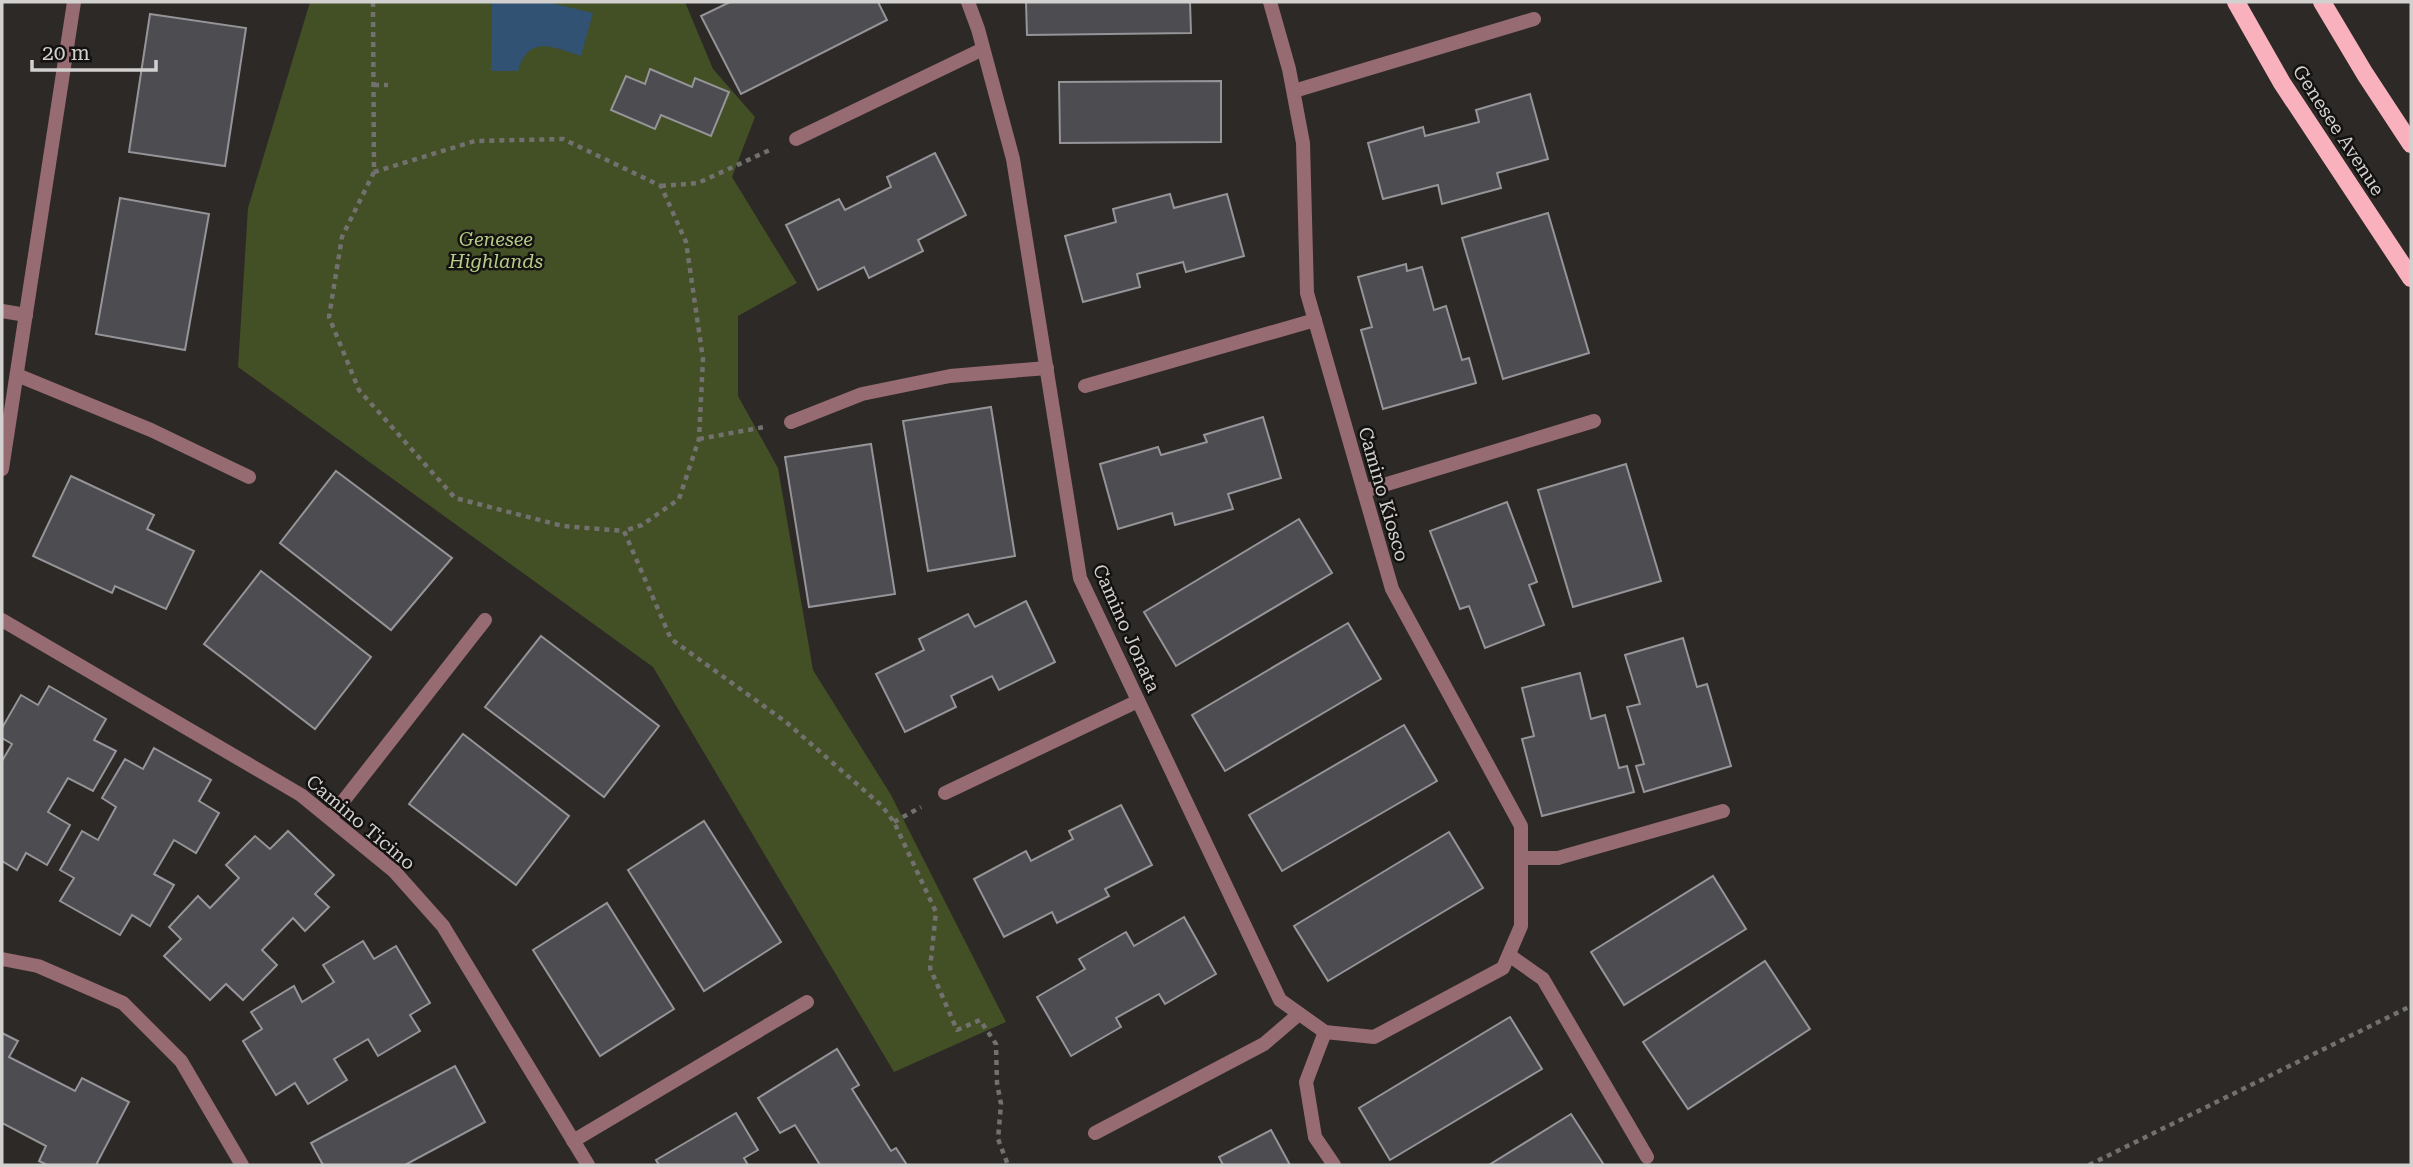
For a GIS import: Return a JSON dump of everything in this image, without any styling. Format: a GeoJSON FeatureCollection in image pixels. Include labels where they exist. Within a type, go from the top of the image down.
{"type":"FeatureCollection","features":[{"type":"Feature","properties":{"kind":"main road","name":"Genesee Avenue"},"geometry":{"type":"LineString","coordinates":[[2236,2],[2282,83],[2411,278]]}},
{"type":"Feature","properties":{"kind":"main road"},"geometry":{"type":"LineString","coordinates":[[2322,2],[2411,144]]}},
{"type":"Feature","properties":{"kind":"street"},"geometry":{"type":"LineString","coordinates":[[2,469],[75,2]]}},
{"type":"Feature","properties":{"kind":"street","name":"Camino Jonata"},"geometry":{"type":"LineString","coordinates":[[968,2],[1013,159],[1080,578],[1280,1000],[1325,1032],[1374,1037],[1506,962]]}},
{"type":"Feature","properties":{"kind":"street","name":"Camino Kiosco"},"geometry":{"type":"LineString","coordinates":[[1270,2],[1294,91],[1303,143],[1307,293],[1392,589],[1521,826],[1521,926],[1506,962]]}},
{"type":"Feature","properties":{"kind":"street"},"geometry":{"type":"LineString","coordinates":[[1294,91],[1534,19]]}},
{"type":"Feature","properties":{"kind":"street"},"geometry":{"type":"LineString","coordinates":[[796,139],[983,49]]}},
{"type":"Feature","properties":{"kind":"street"},"geometry":{"type":"LineString","coordinates":[[2,311],[26,315]]}},
{"type":"Feature","properties":{"kind":"street"},"geometry":{"type":"LineString","coordinates":[[1085,386],[1315,320]]}},
{"type":"Feature","properties":{"kind":"street"},"geometry":{"type":"LineString","coordinates":[[791,422],[862,394],[950,376],[1047,368]]}},
{"type":"Feature","properties":{"kind":"street"},"geometry":{"type":"LineString","coordinates":[[16,375],[151,430],[249,477]]}},
{"type":"Feature","properties":{"kind":"street"},"geometry":{"type":"LineString","coordinates":[[1364,491],[1594,421]]}},
{"type":"Feature","properties":{"kind":"street","name":"Camino Ticino"},"geometry":{"type":"LineString","coordinates":[[2,620],[301,795],[394,871],[443,926],[588,1165]]}},
{"type":"Feature","properties":{"kind":"street"},"geometry":{"type":"LineString","coordinates":[[330,818],[485,620]]}},
{"type":"Feature","properties":{"kind":"street"},"geometry":{"type":"LineString","coordinates":[[944,793],[1138,701]]}},
{"type":"Feature","properties":{"kind":"street"},"geometry":{"type":"LineString","coordinates":[[1521,858],[1559,858],[1723,811]]}},
{"type":"Feature","properties":{"kind":"street"},"geometry":{"type":"LineString","coordinates":[[2,959],[38,966],[123,1003],[180,1061],[242,1165]]}},
{"type":"Feature","properties":{"kind":"street"},"geometry":{"type":"LineString","coordinates":[[1506,962],[1543,979],[1647,1157]]}},
{"type":"Feature","properties":{"kind":"street"},"geometry":{"type":"LineString","coordinates":[[573,1141],[807,1002]]}},
{"type":"Feature","properties":{"kind":"street"},"geometry":{"type":"LineString","coordinates":[[1095,1133],[1264,1044],[1299,1014]]}},
{"type":"Feature","properties":{"kind":"street"},"geometry":{"type":"LineString","coordinates":[[1325,1032],[1306,1082],[1315,1137],[1334,1165]]}},
{"type":"Feature","properties":{"kind":"path"},"geometry":{"type":"LineString","coordinates":[[373,2],[374,172],[342,237],[329,317],[359,390],[455,498],[563,526],[624,531],[642,525],[679,499],[699,439],[703,359],[686,242],[661,186]]}},
{"type":"Feature","properties":{"kind":"path"},"geometry":{"type":"LineString","coordinates":[[374,85],[388,85]]}},
{"type":"Feature","properties":{"kind":"path"},"geometry":{"type":"LineString","coordinates":[[374,172],[475,141],[563,139],[661,186],[698,183],[796,139]]}},
{"type":"Feature","properties":{"kind":"path"},"geometry":{"type":"LineString","coordinates":[[699,439],[791,422]]}},
{"type":"Feature","properties":{"kind":"path"},"geometry":{"type":"LineString","coordinates":[[624,531],[671,639],[786,722],[882,806],[894,822],[936,912],[930,968],[957,1030],[980,1020],[996,1044],[997,1083],[1001,1104],[998,1139],[1008,1165]]}},
{"type":"Feature","properties":{"kind":"path"},"geometry":{"type":"LineString","coordinates":[[2089,1165],[2411,1006]]}},
{"type":"Feature","properties":{"kind":"green space","name":"Genesee Highlands"},"geometry":{"type":"Polygon","coordinates":[[[310,2],[685,2],[713,69],[755,117],[732,177],[797,283],[738,316],[738,396],[778,468],[813,670],[891,795],[1006,1022],[894,1072],[653,667],[238,367],[248,208],[310,2]]]}},
{"type":"Feature","properties":{"kind":"water"},"geometry":{"type":"Polygon","coordinates":[[[492,2],[547,2],[593,13],[581,56],[543,46],[529,52],[518,71],[491,71],[492,2]]]}},
{"type":"Feature","properties":{"kind":"building"},"geometry":{"type":"Polygon","coordinates":[[[730,2],[878,2],[887,20],[741,94],[701,16],[730,2]]]}},
{"type":"Feature","properties":{"kind":"building"},"geometry":{"type":"Polygon","coordinates":[[[1026,2],[1190,2],[1191,33],[1027,35],[1026,2]]]}},
{"type":"Feature","properties":{"kind":"building"},"geometry":{"type":"Polygon","coordinates":[[[150,14],[246,28],[225,166],[129,152],[150,14]]]}},
{"type":"Feature","properties":{"kind":"building"},"geometry":{"type":"Polygon","coordinates":[[[650,69],[692,87],[695,78],[729,92],[711,136],[661,115],[655,129],[611,110],[626,76],[645,84],[650,69]]]}},
{"type":"Feature","properties":{"kind":"building"},"geometry":{"type":"Polygon","coordinates":[[[1221,81],[1221,142],[1060,143],[1059,82],[1221,81]]]}},
{"type":"Feature","properties":{"kind":"building"},"geometry":{"type":"Polygon","coordinates":[[[1530,94],[1548,159],[1497,173],[1501,188],[1442,204],[1438,185],[1383,199],[1368,143],[1423,127],[1425,136],[1479,122],[1476,110],[1530,94]]]}},
{"type":"Feature","properties":{"kind":"building"},"geometry":{"type":"Polygon","coordinates":[[[935,153],[966,215],[918,240],[923,251],[869,278],[864,267],[818,290],[786,225],[839,199],[845,210],[891,187],[887,177],[935,153]]]}},
{"type":"Feature","properties":{"kind":"building"},"geometry":{"type":"Polygon","coordinates":[[[1170,194],[1174,208],[1227,194],[1244,256],[1186,272],[1183,262],[1137,274],[1140,287],[1083,302],[1065,236],[1116,222],[1113,209],[1170,194]]]}},
{"type":"Feature","properties":{"kind":"building"},"geometry":{"type":"Polygon","coordinates":[[[120,198],[209,214],[185,350],[96,334],[120,198]]]}},
{"type":"Feature","properties":{"kind":"building"},"geometry":{"type":"Polygon","coordinates":[[[1548,213],[1589,353],[1503,379],[1462,238],[1548,213]]]}},
{"type":"Feature","properties":{"kind":"building"},"geometry":{"type":"Polygon","coordinates":[[[1406,264],[1407,271],[1422,267],[1434,310],[1446,306],[1462,360],[1469,358],[1476,383],[1383,409],[1361,330],[1372,327],[1358,277],[1406,264]]]}},
{"type":"Feature","properties":{"kind":"building"},"geometry":{"type":"Polygon","coordinates":[[[991,407],[1015,556],[928,571],[903,421],[991,407]]]}},
{"type":"Feature","properties":{"kind":"building"},"geometry":{"type":"Polygon","coordinates":[[[1263,417],[1281,478],[1228,494],[1233,509],[1175,525],[1172,513],[1118,529],[1100,464],[1158,447],[1161,455],[1207,442],[1204,435],[1263,417]]]}},
{"type":"Feature","properties":{"kind":"building"},"geometry":{"type":"Polygon","coordinates":[[[871,444],[895,594],[809,607],[785,457],[871,444]]]}},
{"type":"Feature","properties":{"kind":"building"},"geometry":{"type":"Polygon","coordinates":[[[1626,464],[1661,581],[1573,607],[1538,490],[1626,464]]]}},
{"type":"Feature","properties":{"kind":"building"},"geometry":{"type":"Polygon","coordinates":[[[336,471],[452,558],[391,630],[280,543],[336,471]]]}},
{"type":"Feature","properties":{"kind":"building"},"geometry":{"type":"Polygon","coordinates":[[[71,476],[154,515],[147,529],[194,551],[166,609],[115,586],[112,593],[33,556],[71,476]]]}},
{"type":"Feature","properties":{"kind":"building"},"geometry":{"type":"Polygon","coordinates":[[[1507,502],[1537,582],[1529,585],[1544,625],[1485,648],[1469,606],[1460,609],[1430,531],[1507,502]]]}},
{"type":"Feature","properties":{"kind":"building"},"geometry":{"type":"Polygon","coordinates":[[[1299,519],[1332,573],[1176,666],[1144,612],[1299,519]]]}},
{"type":"Feature","properties":{"kind":"building"},"geometry":{"type":"Polygon","coordinates":[[[261,571],[371,657],[315,729],[204,644],[261,571]]]}},
{"type":"Feature","properties":{"kind":"building"},"geometry":{"type":"Polygon","coordinates":[[[1026,601],[1055,662],[999,690],[992,676],[951,696],[956,707],[905,732],[876,674],[924,650],[919,639],[968,614],[975,627],[1026,601]]]}},
{"type":"Feature","properties":{"kind":"building"},"geometry":{"type":"Polygon","coordinates":[[[1348,623],[1381,679],[1225,771],[1192,715],[1348,623]]]}},
{"type":"Feature","properties":{"kind":"building"},"geometry":{"type":"Polygon","coordinates":[[[541,636],[659,726],[604,797],[485,707],[541,636]]]}},
{"type":"Feature","properties":{"kind":"building"},"geometry":{"type":"Polygon","coordinates":[[[1683,638],[1697,687],[1707,684],[1731,766],[1644,792],[1636,766],[1644,764],[1627,707],[1640,704],[1625,655],[1683,638]]]}},
{"type":"Feature","properties":{"kind":"building"},"geometry":{"type":"Polygon","coordinates":[[[1580,673],[1591,719],[1605,715],[1619,768],[1627,766],[1634,792],[1542,816],[1522,739],[1534,736],[1522,688],[1580,673]]]}},
{"type":"Feature","properties":{"kind":"building"},"geometry":{"type":"Polygon","coordinates":[[[49,686],[106,719],[94,740],[116,751],[93,791],[68,778],[48,812],[70,825],[47,865],[26,853],[17,870],[2,861],[2,761],[12,744],[2,738],[2,728],[21,695],[38,705],[49,686]]]}},
{"type":"Feature","properties":{"kind":"building"},"geometry":{"type":"Polygon","coordinates":[[[1404,725],[1437,781],[1282,871],[1249,815],[1404,725]]]}},
{"type":"Feature","properties":{"kind":"building"},"geometry":{"type":"Polygon","coordinates":[[[463,734],[569,816],[516,885],[409,804],[463,734]]]}},
{"type":"Feature","properties":{"kind":"building"},"geometry":{"type":"Polygon","coordinates":[[[154,748],[211,780],[199,801],[219,813],[196,853],[174,840],[154,874],[174,885],[150,926],[132,915],[120,935],[60,901],[74,878],[60,870],[82,831],[98,840],[116,807],[102,798],[125,759],[143,769],[154,748]]]}},
{"type":"Feature","properties":{"kind":"building"},"geometry":{"type":"Polygon","coordinates":[[[1121,805],[1152,865],[1105,889],[1109,896],[1057,923],[1052,912],[1004,937],[974,879],[1026,851],[1031,861],[1073,839],[1069,831],[1121,805]]]}},
{"type":"Feature","properties":{"kind":"building"},"geometry":{"type":"Polygon","coordinates":[[[704,821],[781,942],[704,991],[628,870],[704,821]]]}},
{"type":"Feature","properties":{"kind":"building"},"geometry":{"type":"Polygon","coordinates":[[[288,831],[334,875],[315,894],[329,907],[305,931],[293,918],[262,950],[277,965],[243,1000],[226,984],[210,1000],[164,956],[181,939],[169,927],[198,896],[210,908],[239,878],[226,865],[255,836],[270,849],[288,831]]]}},
{"type":"Feature","properties":{"kind":"building"},"geometry":{"type":"Polygon","coordinates":[[[1449,832],[1483,888],[1328,981],[1294,926],[1449,832]]]}},
{"type":"Feature","properties":{"kind":"building"},"geometry":{"type":"Polygon","coordinates":[[[1713,876],[1746,929],[1624,1005],[1591,952],[1713,876]]]}},
{"type":"Feature","properties":{"kind":"building"},"geometry":{"type":"Polygon","coordinates":[[[607,903],[674,1009],[600,1056],[533,950],[607,903]]]}},
{"type":"Feature","properties":{"kind":"building"},"geometry":{"type":"Polygon","coordinates":[[[1184,917],[1216,974],[1165,1004],[1159,994],[1116,1018],[1121,1027],[1071,1056],[1037,997],[1085,969],[1079,959],[1126,932],[1134,946],[1184,917]]]}},
{"type":"Feature","properties":{"kind":"building"},"geometry":{"type":"Polygon","coordinates":[[[363,941],[374,959],[396,946],[430,1003],[410,1015],[420,1031],[378,1056],[368,1039],[334,1059],[347,1080],[308,1104],[295,1083],[276,1095],[243,1041],[262,1029],[251,1012],[294,986],[302,1002],[334,982],[323,965],[363,941]]]}},
{"type":"Feature","properties":{"kind":"building"},"geometry":{"type":"Polygon","coordinates":[[[1765,961],[1810,1029],[1688,1109],[1643,1042],[1765,961]]]}},
{"type":"Feature","properties":{"kind":"building"},"geometry":{"type":"Polygon","coordinates":[[[1510,1017],[1542,1069],[1390,1160],[1359,1108],[1510,1017]]]}},
{"type":"Feature","properties":{"kind":"building"},"geometry":{"type":"Polygon","coordinates":[[[2,1033],[18,1041],[9,1057],[75,1091],[82,1078],[129,1102],[96,1165],[47,1165],[39,1161],[46,1146],[2,1123],[2,1033]]]}},
{"type":"Feature","properties":{"kind":"building"},"geometry":{"type":"Polygon","coordinates":[[[837,1049],[859,1085],[852,1089],[891,1151],[896,1148],[907,1165],[820,1165],[795,1125],[780,1133],[758,1098],[837,1049]]]}},
{"type":"Feature","properties":{"kind":"building"},"geometry":{"type":"Polygon","coordinates":[[[455,1066],[485,1122],[405,1165],[323,1165],[311,1143],[455,1066]]]}},
{"type":"Feature","properties":{"kind":"building"},"geometry":{"type":"Polygon","coordinates":[[[736,1113],[758,1150],[744,1158],[748,1165],[659,1165],[656,1160],[736,1113]]]}},
{"type":"Feature","properties":{"kind":"building"},"geometry":{"type":"Polygon","coordinates":[[[1571,1114],[1604,1165],[1489,1165],[1571,1114]]]}},
{"type":"Feature","properties":{"kind":"building"},"geometry":{"type":"Polygon","coordinates":[[[1271,1130],[1290,1165],[1223,1165],[1219,1157],[1271,1130]]]}}]}
